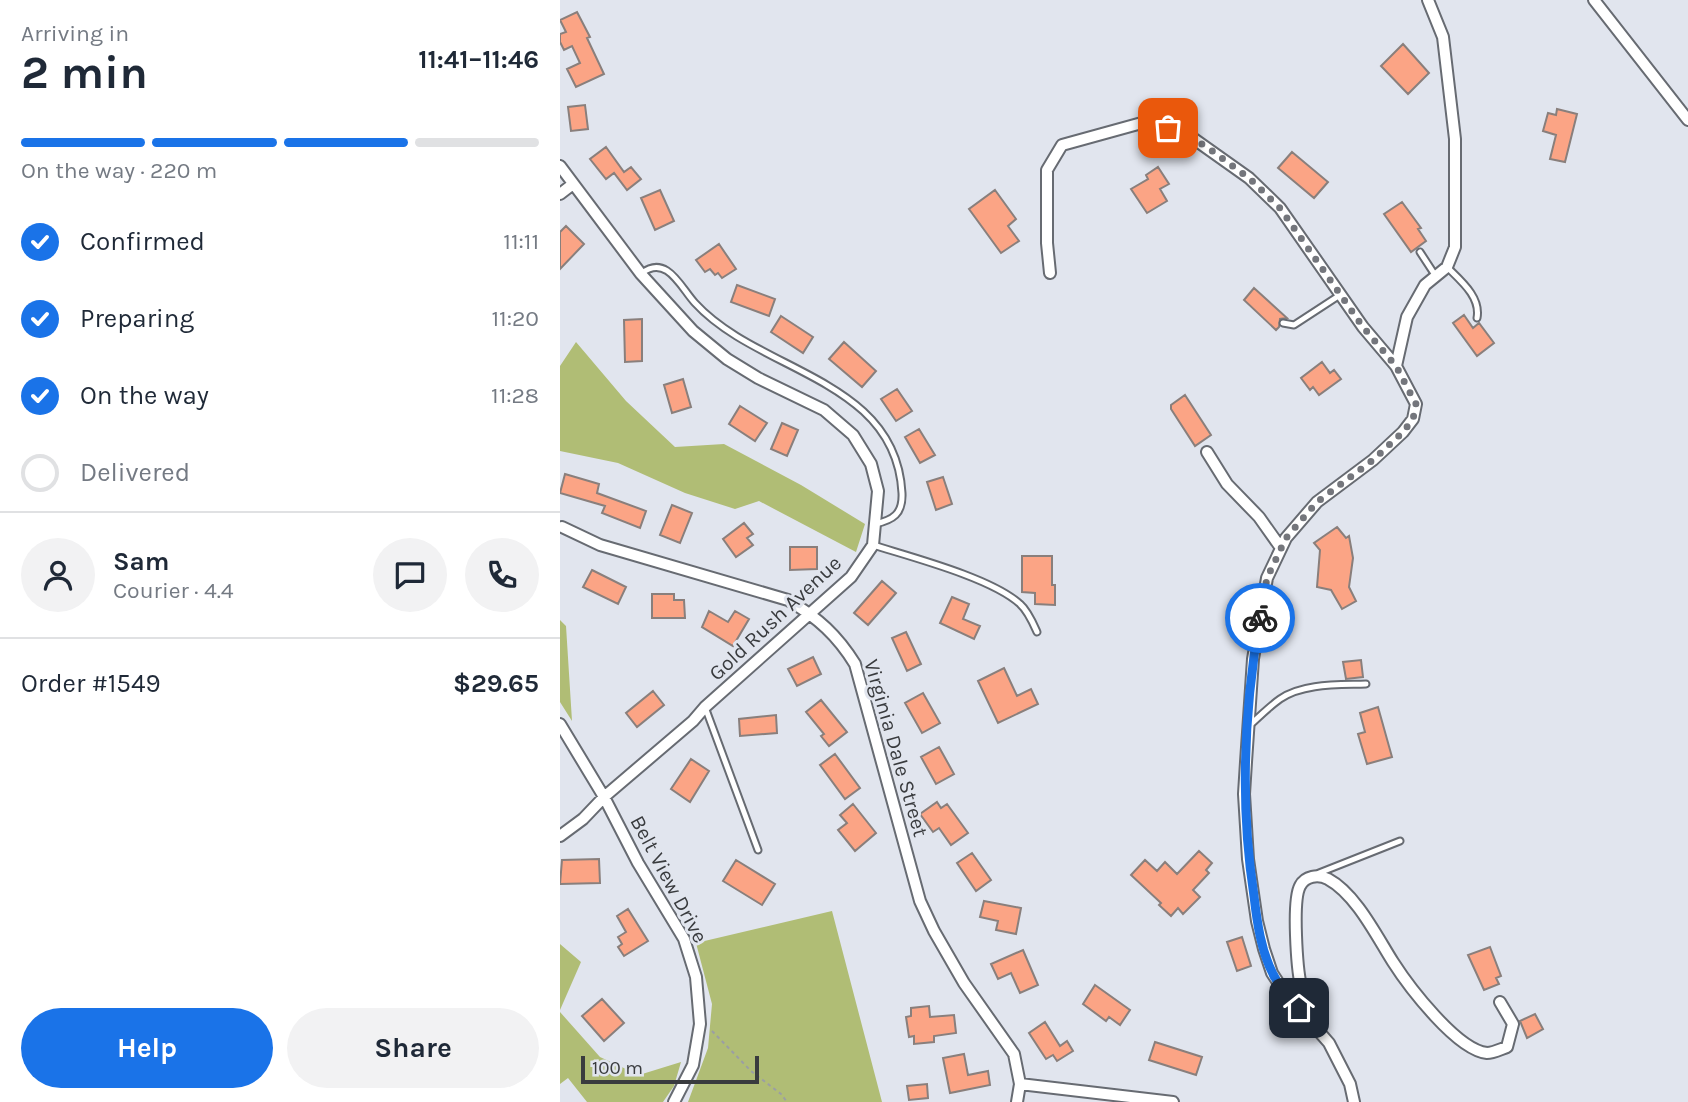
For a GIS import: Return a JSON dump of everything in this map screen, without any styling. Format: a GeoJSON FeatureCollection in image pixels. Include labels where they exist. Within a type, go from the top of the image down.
{"type":"FeatureCollection","features":[{"type":"Feature","properties":{"kind":"street"},"geometry":{"type":"LineString","coordinates":[[1396,366],[1407,317],[1425,285],[1447,267],[1455,247],[1455,139],[1443,37],[1429,0]]}},
{"type":"Feature","properties":{"kind":"street"},"geometry":{"type":"LineString","coordinates":[[1594,0],[1688,120]]}},
{"type":"Feature","properties":{"kind":"street"},"geometry":{"type":"LineString","coordinates":[[1050,273],[1047,170],[1062,145],[1149,121],[1187,134],[1249,178],[1293,223],[1340,295],[1396,366],[1416,404],[1413,419],[1373,460],[1317,502],[1286,538],[1267,578],[1253,659],[1244,794],[1248,859],[1257,920],[1272,973],[1285,993],[1329,1043],[1350,1084],[1354,1102]]}},
{"type":"Feature","properties":{"kind":"street"},"geometry":{"type":"LineString","coordinates":[[560,166],[641,274],[693,331],[727,359],[758,378],[824,410],[853,435],[872,464],[878,491],[873,545]]}},
{"type":"Feature","properties":{"kind":"street"},"geometry":{"type":"LineString","coordinates":[[560,194],[573,184]]}},
{"type":"Feature","properties":{"kind":"street"},"geometry":{"type":"LineString","coordinates":[[1208,452],[1227,484],[1259,517],[1281,548]]}},
{"type":"Feature","properties":{"kind":"street","name":"Virginia Dale Street"},"geometry":{"type":"LineString","coordinates":[[562,527],[600,545],[788,600],[810,613],[840,640],[855,664],[920,901],[964,983],[1014,1054],[1020,1084],[1017,1102]]}},
{"type":"Feature","properties":{"kind":"street","name":"Gold Rush Avenue"},"geometry":{"type":"LineString","coordinates":[[560,836],[583,819],[604,797],[693,721],[705,707],[851,577],[873,545]]}},
{"type":"Feature","properties":{"kind":"street","name":"Belt View Drive"},"geometry":{"type":"LineString","coordinates":[[560,724],[684,939],[696,977],[699,1016],[693,1065],[674,1102]]}},
{"type":"Feature","properties":{"kind":"street"},"geometry":{"type":"LineString","coordinates":[[1312,1023],[1300,985],[1297,945],[1299,887],[1310,877],[1316,876],[1328,879],[1350,898],[1373,928],[1394,964],[1422,1000],[1450,1030],[1473,1049],[1489,1053],[1507,1047],[1513,1024],[1500,1002]]}},
{"type":"Feature","properties":{"kind":"street"},"geometry":{"type":"LineString","coordinates":[[1020,1084],[1173,1102]]}},
{"type":"Feature","properties":{"kind":"lane"},"geometry":{"type":"LineString","coordinates":[[1420,252],[1435,275]]}},
{"type":"Feature","properties":{"kind":"lane"},"geometry":{"type":"LineString","coordinates":[[1447,267],[1473,296],[1478,305],[1476,318]]}},
{"type":"Feature","properties":{"kind":"lane"},"geometry":{"type":"LineString","coordinates":[[641,274],[655,268],[663,268],[672,273],[693,302],[727,330],[746,343],[836,390],[876,423],[894,458],[902,484],[902,500],[899,512],[892,520],[874,524]]}},
{"type":"Feature","properties":{"kind":"lane"},"geometry":{"type":"LineString","coordinates":[[1283,323],[1294,325],[1340,295]]}},
{"type":"Feature","properties":{"kind":"lane"},"geometry":{"type":"LineString","coordinates":[[873,545],[979,582],[1008,596],[1021,605],[1037,632]]}},
{"type":"Feature","properties":{"kind":"lane"},"geometry":{"type":"LineString","coordinates":[[1249,726],[1282,698],[1300,691],[1324,686],[1366,684]]}},
{"type":"Feature","properties":{"kind":"lane"},"geometry":{"type":"LineString","coordinates":[[705,707],[758,850]]}},
{"type":"Feature","properties":{"kind":"lane"},"geometry":{"type":"LineString","coordinates":[[1310,877],[1400,841]]}},
{"type":"Feature","properties":{"kind":"path"},"geometry":{"type":"LineString","coordinates":[[699,1016],[730,1051],[787,1102]]}},
{"type":"Feature","properties":{"kind":"green space"},"geometry":{"type":"Polygon","coordinates":[[[576,342],[626,401],[675,447],[724,444],[801,485],[865,524],[856,552],[759,501],[735,509],[685,493],[618,463],[560,451],[560,366],[576,342]]]}},
{"type":"Feature","properties":{"kind":"green space"},"geometry":{"type":"Polygon","coordinates":[[[560,620],[566,626],[572,721],[560,702],[560,620]]]}},
{"type":"Feature","properties":{"kind":"green space"},"geometry":{"type":"Polygon","coordinates":[[[832,911],[882,1102],[688,1102],[708,1048],[712,1004],[696,943],[832,911]]]}},
{"type":"Feature","properties":{"kind":"green space"},"geometry":{"type":"Polygon","coordinates":[[[560,944],[581,962],[560,1010],[560,944]]]}},
{"type":"Feature","properties":{"kind":"green space"},"geometry":{"type":"Polygon","coordinates":[[[560,1012],[600,1057],[639,1075],[681,1062],[674,1086],[663,1102],[587,1102],[568,1078],[560,1084],[560,1012]]]}},
{"type":"Feature","properties":{"kind":"building"},"geometry":{"type":"Polygon","coordinates":[[[577,12],[604,74],[576,87],[567,69],[580,63],[572,46],[564,50],[560,42],[560,34],[566,32],[560,20],[577,12]]]}},
{"type":"Feature","properties":{"kind":"building"},"geometry":{"type":"Polygon","coordinates":[[[1403,44],[1429,73],[1408,94],[1381,66],[1403,44]]]}},
{"type":"Feature","properties":{"kind":"building"},"geometry":{"type":"Polygon","coordinates":[[[585,105],[588,129],[571,131],[568,107],[585,105]]]}},
{"type":"Feature","properties":{"kind":"building"},"geometry":{"type":"Polygon","coordinates":[[[1557,109],[1577,114],[1565,162],[1550,159],[1556,135],[1543,131],[1548,113],[1556,115],[1557,109]]]}},
{"type":"Feature","properties":{"kind":"building"},"geometry":{"type":"Polygon","coordinates":[[[606,147],[624,172],[631,167],[641,179],[627,190],[614,173],[606,179],[590,159],[606,147]]]}},
{"type":"Feature","properties":{"kind":"building"},"geometry":{"type":"Polygon","coordinates":[[[1292,152],[1328,182],[1314,198],[1278,168],[1292,152]]]}},
{"type":"Feature","properties":{"kind":"building"},"geometry":{"type":"Polygon","coordinates":[[[1158,167],[1169,184],[1160,189],[1167,201],[1147,213],[1131,189],[1148,179],[1146,175],[1158,167]]]}},
{"type":"Feature","properties":{"kind":"building"},"geometry":{"type":"Polygon","coordinates":[[[660,190],[674,221],[655,230],[641,198],[660,190]]]}},
{"type":"Feature","properties":{"kind":"building"},"geometry":{"type":"Polygon","coordinates":[[[995,190],[1016,219],[1008,226],[1019,241],[1001,253],[969,209],[995,190]]]}},
{"type":"Feature","properties":{"kind":"building"},"geometry":{"type":"Polygon","coordinates":[[[1402,202],[1421,228],[1418,229],[1426,241],[1411,252],[1384,214],[1402,202]]]}},
{"type":"Feature","properties":{"kind":"building"},"geometry":{"type":"Polygon","coordinates":[[[566,226],[584,244],[560,269],[560,232],[566,226]]]}},
{"type":"Feature","properties":{"kind":"building"},"geometry":{"type":"Polygon","coordinates":[[[719,244],[736,269],[722,278],[710,269],[705,272],[696,260],[719,244]]]}},
{"type":"Feature","properties":{"kind":"building"},"geometry":{"type":"Polygon","coordinates":[[[737,285],[775,299],[769,316],[731,302],[737,285]]]}},
{"type":"Feature","properties":{"kind":"building"},"geometry":{"type":"Polygon","coordinates":[[[1254,288],[1287,318],[1280,319],[1276,330],[1244,300],[1254,288]]]}},
{"type":"Feature","properties":{"kind":"building"},"geometry":{"type":"Polygon","coordinates":[[[1464,315],[1473,328],[1479,323],[1494,343],[1477,356],[1453,323],[1464,315]]]}},
{"type":"Feature","properties":{"kind":"building"},"geometry":{"type":"Polygon","coordinates":[[[781,316],[813,337],[803,353],[771,332],[781,316]]]}},
{"type":"Feature","properties":{"kind":"building"},"geometry":{"type":"Polygon","coordinates":[[[642,319],[642,361],[625,362],[624,320],[642,319]]]}},
{"type":"Feature","properties":{"kind":"building"},"geometry":{"type":"Polygon","coordinates":[[[844,342],[876,371],[862,387],[829,359],[844,342]]]}},
{"type":"Feature","properties":{"kind":"building"},"geometry":{"type":"Polygon","coordinates":[[[1322,362],[1330,373],[1334,370],[1341,379],[1319,395],[1313,387],[1310,390],[1301,378],[1322,362]]]}},
{"type":"Feature","properties":{"kind":"building"},"geometry":{"type":"Polygon","coordinates":[[[683,379],[691,407],[672,413],[664,385],[683,379]]]}},
{"type":"Feature","properties":{"kind":"building"},"geometry":{"type":"Polygon","coordinates":[[[897,389],[912,411],[896,421],[881,399],[897,389]]]}},
{"type":"Feature","properties":{"kind":"building"},"geometry":{"type":"Polygon","coordinates":[[[1185,395],[1211,435],[1195,446],[1171,409],[1171,405],[1185,395]]]}},
{"type":"Feature","properties":{"kind":"building"},"geometry":{"type":"Polygon","coordinates":[[[740,406],[767,423],[755,441],[729,424],[740,406]]]}},
{"type":"Feature","properties":{"kind":"building"},"geometry":{"type":"Polygon","coordinates":[[[782,423],[798,430],[787,456],[771,449],[782,423]]]}},
{"type":"Feature","properties":{"kind":"building"},"geometry":{"type":"Polygon","coordinates":[[[919,429],[935,455],[920,463],[905,437],[919,429]]]}},
{"type":"Feature","properties":{"kind":"building"},"geometry":{"type":"Polygon","coordinates":[[[565,474],[599,484],[597,493],[646,511],[640,528],[602,513],[605,506],[560,493],[565,474]]]}},
{"type":"Feature","properties":{"kind":"building"},"geometry":{"type":"Polygon","coordinates":[[[943,477],[952,504],[936,510],[927,482],[943,477]]]}},
{"type":"Feature","properties":{"kind":"building"},"geometry":{"type":"Polygon","coordinates":[[[672,505],[692,513],[680,543],[660,535],[672,505]]]}},
{"type":"Feature","properties":{"kind":"building"},"geometry":{"type":"Polygon","coordinates":[[[744,523],[753,534],[747,538],[753,545],[736,557],[723,539],[744,523]]]}},
{"type":"Feature","properties":{"kind":"building"},"geometry":{"type":"Polygon","coordinates":[[[1337,527],[1346,538],[1349,536],[1353,558],[1349,587],[1356,601],[1342,609],[1331,590],[1317,587],[1320,550],[1314,543],[1337,527]]]}},
{"type":"Feature","properties":{"kind":"building"},"geometry":{"type":"Polygon","coordinates":[[[790,547],[817,547],[817,569],[790,570],[790,547]]]}},
{"type":"Feature","properties":{"kind":"building"},"geometry":{"type":"Polygon","coordinates":[[[1022,556],[1052,556],[1055,605],[1035,604],[1035,593],[1022,592],[1022,556]]]}},
{"type":"Feature","properties":{"kind":"building"},"geometry":{"type":"Polygon","coordinates":[[[592,570],[626,587],[618,604],[583,587],[592,570]]]}},
{"type":"Feature","properties":{"kind":"building"},"geometry":{"type":"Polygon","coordinates":[[[882,581],[896,593],[868,625],[854,613],[882,581]]]}},
{"type":"Feature","properties":{"kind":"building"},"geometry":{"type":"Polygon","coordinates":[[[652,594],[674,594],[674,600],[684,600],[685,618],[652,618],[652,594]]]}},
{"type":"Feature","properties":{"kind":"building"},"geometry":{"type":"Polygon","coordinates":[[[952,597],[969,604],[963,619],[980,626],[974,639],[940,623],[952,597]]]}},
{"type":"Feature","properties":{"kind":"building"},"geometry":{"type":"Polygon","coordinates":[[[709,611],[728,622],[735,611],[749,619],[733,646],[702,627],[709,611]]]}},
{"type":"Feature","properties":{"kind":"building"},"geometry":{"type":"Polygon","coordinates":[[[906,632],[921,664],[907,671],[892,638],[906,632]]]}},
{"type":"Feature","properties":{"kind":"building"},"geometry":{"type":"Polygon","coordinates":[[[813,657],[821,674],[797,686],[788,669],[813,657]]]}},
{"type":"Feature","properties":{"kind":"building"},"geometry":{"type":"Polygon","coordinates":[[[1361,660],[1363,677],[1346,679],[1343,662],[1361,660]]]}},
{"type":"Feature","properties":{"kind":"building"},"geometry":{"type":"Polygon","coordinates":[[[1004,668],[1017,696],[1031,689],[1038,704],[998,723],[978,681],[1004,668]]]}},
{"type":"Feature","properties":{"kind":"building"},"geometry":{"type":"Polygon","coordinates":[[[653,691],[664,705],[637,727],[626,713],[653,691]]]}},
{"type":"Feature","properties":{"kind":"building"},"geometry":{"type":"Polygon","coordinates":[[[923,693],[940,723],[922,733],[905,703],[923,693]]]}},
{"type":"Feature","properties":{"kind":"building"},"geometry":{"type":"Polygon","coordinates":[[[821,700],[847,732],[829,746],[821,736],[824,734],[806,712],[821,700]]]}},
{"type":"Feature","properties":{"kind":"building"},"geometry":{"type":"Polygon","coordinates":[[[1378,707],[1392,757],[1367,764],[1358,734],[1365,732],[1360,713],[1378,707]]]}},
{"type":"Feature","properties":{"kind":"building"},"geometry":{"type":"Polygon","coordinates":[[[776,715],[777,733],[740,736],[739,719],[776,715]]]}},
{"type":"Feature","properties":{"kind":"building"},"geometry":{"type":"Polygon","coordinates":[[[939,747],[954,774],[936,784],[921,757],[939,747]]]}},
{"type":"Feature","properties":{"kind":"building"},"geometry":{"type":"Polygon","coordinates":[[[835,754],[860,788],[845,799],[820,765],[835,754]]]}},
{"type":"Feature","properties":{"kind":"building"},"geometry":{"type":"Polygon","coordinates":[[[691,759],[709,771],[690,802],[671,789],[691,759]]]}},
{"type":"Feature","properties":{"kind":"building"},"geometry":{"type":"Polygon","coordinates":[[[937,802],[941,808],[947,804],[968,833],[951,845],[939,828],[933,832],[920,814],[937,802]]]}},
{"type":"Feature","properties":{"kind":"building"},"geometry":{"type":"Polygon","coordinates":[[[853,804],[876,833],[855,851],[838,830],[847,823],[840,815],[853,804]]]}},
{"type":"Feature","properties":{"kind":"building"},"geometry":{"type":"Polygon","coordinates":[[[1199,851],[1212,863],[1206,870],[1209,873],[1193,890],[1200,897],[1183,914],[1178,908],[1171,916],[1131,875],[1145,860],[1157,871],[1165,862],[1177,874],[1199,851]]]}},
{"type":"Feature","properties":{"kind":"building"},"geometry":{"type":"Polygon","coordinates":[[[972,853],[991,880],[976,891],[957,863],[972,853]]]}},
{"type":"Feature","properties":{"kind":"building"},"geometry":{"type":"Polygon","coordinates":[[[599,859],[600,883],[560,884],[562,860],[599,859]]]}},
{"type":"Feature","properties":{"kind":"building"},"geometry":{"type":"Polygon","coordinates":[[[736,860],[775,884],[762,905],[723,881],[736,860]]]}},
{"type":"Feature","properties":{"kind":"building"},"geometry":{"type":"Polygon","coordinates":[[[984,901],[1021,908],[1016,934],[996,930],[998,921],[980,917],[984,901]]]}},
{"type":"Feature","properties":{"kind":"building"},"geometry":{"type":"Polygon","coordinates":[[[628,909],[648,941],[624,956],[618,947],[622,944],[618,937],[626,932],[617,916],[628,909]]]}},
{"type":"Feature","properties":{"kind":"building"},"geometry":{"type":"Polygon","coordinates":[[[1242,937],[1251,966],[1237,971],[1227,942],[1242,937]]]}},
{"type":"Feature","properties":{"kind":"building"},"geometry":{"type":"Polygon","coordinates":[[[1490,947],[1501,976],[1496,978],[1499,984],[1484,990],[1468,955],[1490,947]]]}},
{"type":"Feature","properties":{"kind":"building"},"geometry":{"type":"Polygon","coordinates":[[[1023,950],[1038,985],[1020,993],[1011,973],[998,979],[991,964],[1023,950]]]}},
{"type":"Feature","properties":{"kind":"building"},"geometry":{"type":"Polygon","coordinates":[[[1095,985],[1130,1010],[1120,1025],[1109,1017],[1106,1021],[1083,1004],[1095,985]]]}},
{"type":"Feature","properties":{"kind":"building"},"geometry":{"type":"Polygon","coordinates":[[[602,999],[624,1023],[604,1041],[582,1016],[602,999]]]}},
{"type":"Feature","properties":{"kind":"building"},"geometry":{"type":"Polygon","coordinates":[[[929,1006],[930,1017],[954,1015],[956,1033],[934,1036],[934,1042],[914,1044],[914,1036],[909,1037],[906,1017],[911,1016],[911,1008],[929,1006]]]}},
{"type":"Feature","properties":{"kind":"building"},"geometry":{"type":"Polygon","coordinates":[[[1535,1014],[1543,1029],[1527,1038],[1520,1021],[1535,1014]]]}},
{"type":"Feature","properties":{"kind":"building"},"geometry":{"type":"Polygon","coordinates":[[[1045,1022],[1060,1046],[1067,1041],[1073,1051],[1057,1061],[1053,1055],[1046,1059],[1029,1033],[1045,1022]]]}},
{"type":"Feature","properties":{"kind":"building"},"geometry":{"type":"Polygon","coordinates":[[[1155,1042],[1202,1057],[1196,1075],[1149,1060],[1155,1042]]]}},
{"type":"Feature","properties":{"kind":"building"},"geometry":{"type":"Polygon","coordinates":[[[964,1054],[968,1075],[988,1071],[990,1085],[950,1093],[943,1058],[964,1054]]]}},
{"type":"Feature","properties":{"kind":"building"},"geometry":{"type":"Polygon","coordinates":[[[927,1084],[928,1098],[909,1100],[907,1086],[927,1084]]]}},
{"type":"Feature","properties":{"kind":"way so far"},"geometry":{"type":"LineString","coordinates":[[1168,128],[1187,134],[1211,150],[1249,178],[1280,208],[1363,327],[1396,366],[1416,404],[1413,419],[1403,432],[1373,460],[1317,502],[1286,538],[1267,578],[1260,618]]}},
{"type":"Feature","properties":{"kind":"route"},"geometry":{"type":"LineString","coordinates":[[1260,618],[1253,659],[1244,794],[1248,859],[1257,920],[1272,973],[1299,1008]]}}]}
